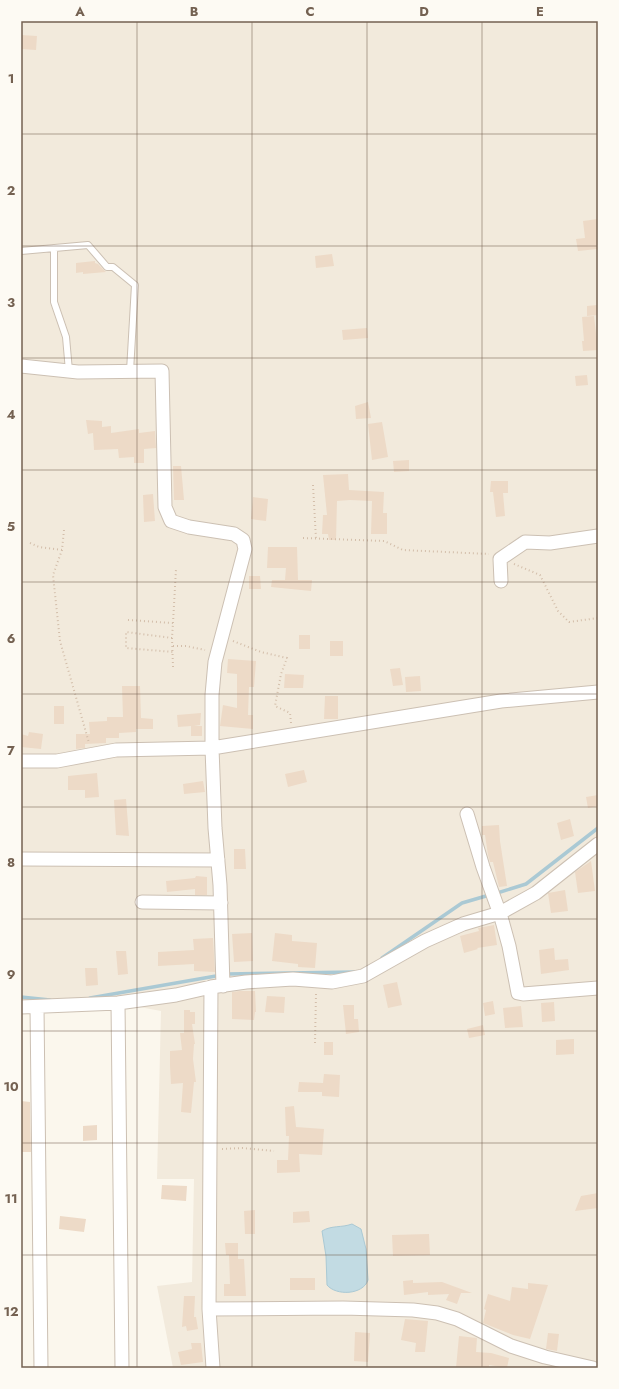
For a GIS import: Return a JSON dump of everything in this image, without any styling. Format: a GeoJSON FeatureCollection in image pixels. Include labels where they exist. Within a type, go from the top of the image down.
{"type":"FeatureCollection","features":[{"type":"Feature","properties":{"kind":"street"},"geometry":{"type":"LineString","coordinates":[[21,366],[69,371],[162,371],[165,507],[171,521],[189,527],[234,534],[243,540],[245,549],[218,653],[212,695],[212,748],[221,904],[211,1149],[209,1309],[213,1368]]}},
{"type":"Feature","properties":{"kind":"street"},"geometry":{"type":"LineString","coordinates":[[500,581],[500,559],[525,542],[550,543],[598,536]]}},
{"type":"Feature","properties":{"kind":"street"},"geometry":{"type":"LineString","coordinates":[[21,761],[57,761],[116,750],[212,748],[501,701],[598,692]]}},
{"type":"Feature","properties":{"kind":"street"},"geometry":{"type":"LineString","coordinates":[[467,814],[483,867],[500,913],[509,946],[518,993],[523,994],[598,988]]}},
{"type":"Feature","properties":{"kind":"street"},"geometry":{"type":"LineString","coordinates":[[21,1007],[118,1003],[176,995],[217,986],[246,982],[293,979],[332,982],[364,976],[425,941],[463,924],[500,913],[536,893],[598,844]]}},
{"type":"Feature","properties":{"kind":"street"},"geometry":{"type":"LineString","coordinates":[[21,859],[218,860]]}},
{"type":"Feature","properties":{"kind":"street"},"geometry":{"type":"LineString","coordinates":[[142,902],[221,904]]}},
{"type":"Feature","properties":{"kind":"street"},"geometry":{"type":"LineString","coordinates":[[118,1003],[122,1368]]}},
{"type":"Feature","properties":{"kind":"street"},"geometry":{"type":"LineString","coordinates":[[37,1007],[41,1368]]}},
{"type":"Feature","properties":{"kind":"street"},"geometry":{"type":"LineString","coordinates":[[209,1309],[343,1308],[413,1310],[437,1313],[457,1319],[511,1346],[545,1357],[593,1368]]}},
{"type":"Feature","properties":{"kind":"lane"},"geometry":{"type":"LineString","coordinates":[[21,251],[88,245],[107,267],[113,267],[135,285],[130,371]]}},
{"type":"Feature","properties":{"kind":"lane"},"geometry":{"type":"LineString","coordinates":[[54,248],[54,302],[66,337],[69,371]]}},
{"type":"Feature","properties":{"kind":"path"},"geometry":{"type":"LineString","coordinates":[[313,485],[316,539]]}},
{"type":"Feature","properties":{"kind":"path"},"geometry":{"type":"LineString","coordinates":[[64,530],[62,550],[53,575],[60,641],[70,680],[93,755]]}},
{"type":"Feature","properties":{"kind":"path"},"geometry":{"type":"LineString","coordinates":[[303,538],[384,541],[404,550],[489,554],[540,575],[558,611],[569,622],[598,618]]}},
{"type":"Feature","properties":{"kind":"path"},"geometry":{"type":"LineString","coordinates":[[30,543],[39,547],[62,550]]}},
{"type":"Feature","properties":{"kind":"path"},"geometry":{"type":"LineString","coordinates":[[173,667],[172,638],[176,569]]}},
{"type":"Feature","properties":{"kind":"path"},"geometry":{"type":"LineString","coordinates":[[128,620],[173,623]]}},
{"type":"Feature","properties":{"kind":"path"},"geometry":{"type":"LineString","coordinates":[[172,638],[126,632],[126,648],[173,652]]}},
{"type":"Feature","properties":{"kind":"path"},"geometry":{"type":"LineString","coordinates":[[222,637],[261,652],[287,658],[281,674],[275,706],[290,713],[292,735]]}},
{"type":"Feature","properties":{"kind":"path"},"geometry":{"type":"LineString","coordinates":[[173,646],[186,646],[218,653]]}},
{"type":"Feature","properties":{"kind":"path"},"geometry":{"type":"LineString","coordinates":[[315,981],[315,1044]]}},
{"type":"Feature","properties":{"kind":"path"},"geometry":{"type":"LineString","coordinates":[[211,1149],[242,1148],[274,1151]]}},
{"type":"Feature","properties":{"kind":"shaded area"},"geometry":{"type":"Polygon","coordinates":[[[21,21],[598,21],[598,1368],[173,1368],[157,1286],[192,1282],[194,1179],[157,1179],[161,1011],[118,1003],[21,1010],[21,21]]]}},
{"type":"Feature","properties":{"kind":"water"},"geometry":{"type":"Polygon","coordinates":[[[352,1224],[361,1229],[366,1249],[368,1280],[361,1289],[349,1292],[336,1291],[327,1285],[326,1256],[322,1231],[329,1228],[352,1224]]]}},
{"type":"Feature","properties":{"kind":"building"},"geometry":{"type":"Polygon","coordinates":[[[21,35],[37,36],[36,50],[21,49],[21,35]]]}},
{"type":"Feature","properties":{"kind":"building"},"geometry":{"type":"Polygon","coordinates":[[[598,219],[597,249],[578,251],[576,239],[585,238],[583,221],[598,219]]]}},
{"type":"Feature","properties":{"kind":"building"},"geometry":{"type":"Polygon","coordinates":[[[332,254],[334,266],[316,268],[315,256],[332,254]]]}},
{"type":"Feature","properties":{"kind":"building"},"geometry":{"type":"Polygon","coordinates":[[[95,261],[95,263],[106,272],[83,274],[83,272],[76,273],[76,263],[95,261]]]}},
{"type":"Feature","properties":{"kind":"building"},"geometry":{"type":"Polygon","coordinates":[[[597,305],[598,315],[587,316],[587,306],[597,305]]]}},
{"type":"Feature","properties":{"kind":"building"},"geometry":{"type":"Polygon","coordinates":[[[594,316],[598,350],[583,351],[582,341],[584,341],[582,317],[594,316]]]}},
{"type":"Feature","properties":{"kind":"building"},"geometry":{"type":"Polygon","coordinates":[[[367,328],[368,338],[343,340],[342,330],[367,328]]]}},
{"type":"Feature","properties":{"kind":"building"},"geometry":{"type":"Polygon","coordinates":[[[587,375],[588,385],[576,386],[575,376],[587,375]]]}},
{"type":"Feature","properties":{"kind":"building"},"geometry":{"type":"Polygon","coordinates":[[[368,402],[371,418],[356,419],[355,406],[368,402]]]}},
{"type":"Feature","properties":{"kind":"building"},"geometry":{"type":"Polygon","coordinates":[[[86,420],[102,421],[102,427],[111,426],[111,433],[139,429],[139,433],[155,431],[156,448],[144,449],[144,463],[134,463],[134,457],[119,458],[118,449],[94,450],[93,433],[88,434],[86,420]]]}},
{"type":"Feature","properties":{"kind":"building"},"geometry":{"type":"Polygon","coordinates":[[[382,422],[388,457],[372,460],[368,424],[382,422]]]}},
{"type":"Feature","properties":{"kind":"building"},"geometry":{"type":"Polygon","coordinates":[[[409,460],[409,471],[394,472],[393,461],[409,460]]]}},
{"type":"Feature","properties":{"kind":"building"},"geometry":{"type":"Polygon","coordinates":[[[173,466],[181,466],[184,500],[174,500],[173,466]]]}},
{"type":"Feature","properties":{"kind":"building"},"geometry":{"type":"Polygon","coordinates":[[[348,474],[349,490],[384,492],[383,513],[387,513],[387,534],[371,534],[372,501],[350,500],[337,501],[336,540],[329,540],[328,534],[322,534],[323,515],[327,515],[323,475],[348,474]]]}},
{"type":"Feature","properties":{"kind":"building"},"geometry":{"type":"Polygon","coordinates":[[[491,481],[508,481],[508,493],[503,493],[505,516],[496,517],[493,492],[490,492],[491,481]]]}},
{"type":"Feature","properties":{"kind":"building"},"geometry":{"type":"Polygon","coordinates":[[[153,494],[155,521],[144,522],[143,495],[153,494]]]}},
{"type":"Feature","properties":{"kind":"building"},"geometry":{"type":"Polygon","coordinates":[[[253,497],[268,499],[266,521],[251,519],[253,497]]]}},
{"type":"Feature","properties":{"kind":"building"},"geometry":{"type":"Polygon","coordinates":[[[268,547],[297,547],[298,580],[312,580],[311,591],[271,587],[272,580],[285,580],[286,568],[267,568],[268,547]]]}},
{"type":"Feature","properties":{"kind":"building"},"geometry":{"type":"Polygon","coordinates":[[[249,576],[260,576],[261,589],[249,589],[249,576]]]}},
{"type":"Feature","properties":{"kind":"building"},"geometry":{"type":"Polygon","coordinates":[[[299,635],[310,635],[310,649],[299,649],[299,635]]]}},
{"type":"Feature","properties":{"kind":"building"},"geometry":{"type":"Polygon","coordinates":[[[330,641],[343,641],[343,656],[330,656],[330,641]]]}},
{"type":"Feature","properties":{"kind":"building"},"geometry":{"type":"Polygon","coordinates":[[[228,659],[256,661],[254,687],[249,687],[248,715],[253,715],[253,729],[220,726],[223,705],[237,708],[237,674],[227,673],[228,659]]]}},
{"type":"Feature","properties":{"kind":"building"},"geometry":{"type":"Polygon","coordinates":[[[400,668],[403,685],[393,686],[390,669],[400,668]]]}},
{"type":"Feature","properties":{"kind":"building"},"geometry":{"type":"Polygon","coordinates":[[[285,674],[304,675],[303,688],[284,688],[285,674]]]}},
{"type":"Feature","properties":{"kind":"building"},"geometry":{"type":"Polygon","coordinates":[[[420,676],[421,691],[406,692],[405,677],[420,676]]]}},
{"type":"Feature","properties":{"kind":"building"},"geometry":{"type":"Polygon","coordinates":[[[122,686],[140,686],[141,718],[153,719],[153,729],[136,729],[136,732],[119,733],[119,738],[106,738],[106,743],[85,744],[85,748],[76,749],[76,734],[90,734],[89,722],[107,721],[107,717],[123,717],[122,686]]]}},
{"type":"Feature","properties":{"kind":"building"},"geometry":{"type":"Polygon","coordinates":[[[325,696],[338,696],[338,719],[324,719],[325,696]]]}},
{"type":"Feature","properties":{"kind":"building"},"geometry":{"type":"Polygon","coordinates":[[[54,706],[64,706],[64,724],[54,724],[54,706]]]}},
{"type":"Feature","properties":{"kind":"building"},"geometry":{"type":"Polygon","coordinates":[[[201,713],[200,725],[194,726],[202,726],[202,736],[191,736],[191,726],[178,727],[177,715],[201,713]]]}},
{"type":"Feature","properties":{"kind":"building"},"geometry":{"type":"Polygon","coordinates":[[[29,732],[43,734],[41,749],[21,747],[21,734],[28,736],[29,732]]]}},
{"type":"Feature","properties":{"kind":"building"},"geometry":{"type":"Polygon","coordinates":[[[304,770],[307,782],[288,787],[285,774],[304,770]]]}},
{"type":"Feature","properties":{"kind":"building"},"geometry":{"type":"Polygon","coordinates":[[[97,773],[99,797],[85,798],[85,790],[68,790],[68,776],[97,773]]]}},
{"type":"Feature","properties":{"kind":"building"},"geometry":{"type":"Polygon","coordinates":[[[203,781],[205,792],[184,794],[183,784],[203,781]]]}},
{"type":"Feature","properties":{"kind":"building"},"geometry":{"type":"Polygon","coordinates":[[[598,795],[598,806],[588,808],[586,797],[598,795]]]}},
{"type":"Feature","properties":{"kind":"building"},"geometry":{"type":"Polygon","coordinates":[[[126,799],[129,836],[116,835],[114,800],[126,799]]]}},
{"type":"Feature","properties":{"kind":"building"},"geometry":{"type":"Polygon","coordinates":[[[570,819],[574,836],[561,840],[557,823],[570,819]]]}},
{"type":"Feature","properties":{"kind":"building"},"geometry":{"type":"Polygon","coordinates":[[[499,825],[507,886],[499,887],[493,862],[490,862],[488,855],[485,835],[482,835],[482,826],[499,825]]]}},
{"type":"Feature","properties":{"kind":"building"},"geometry":{"type":"Polygon","coordinates":[[[234,849],[245,849],[246,869],[234,869],[234,849]]]}},
{"type":"Feature","properties":{"kind":"building"},"geometry":{"type":"Polygon","coordinates":[[[591,861],[595,891],[578,893],[575,872],[591,861]]]}},
{"type":"Feature","properties":{"kind":"building"},"geometry":{"type":"Polygon","coordinates":[[[196,876],[207,877],[207,895],[195,895],[195,889],[167,892],[166,881],[195,878],[196,876]]]}},
{"type":"Feature","properties":{"kind":"building"},"geometry":{"type":"Polygon","coordinates":[[[565,890],[568,911],[551,913],[548,893],[565,890]]]}},
{"type":"Feature","properties":{"kind":"building"},"geometry":{"type":"Polygon","coordinates":[[[494,925],[497,945],[477,948],[478,949],[464,953],[460,936],[479,931],[478,928],[494,925]]]}},
{"type":"Feature","properties":{"kind":"building"},"geometry":{"type":"Polygon","coordinates":[[[252,933],[253,961],[234,962],[232,934],[252,933]]]}},
{"type":"Feature","properties":{"kind":"building"},"geometry":{"type":"Polygon","coordinates":[[[275,933],[292,935],[292,941],[317,943],[315,968],[298,967],[298,964],[272,961],[275,933]]]}},
{"type":"Feature","properties":{"kind":"building"},"geometry":{"type":"Polygon","coordinates":[[[213,938],[215,972],[194,971],[194,964],[158,966],[158,952],[194,950],[193,939],[213,938]]]}},
{"type":"Feature","properties":{"kind":"building"},"geometry":{"type":"Polygon","coordinates":[[[554,948],[555,960],[568,959],[569,970],[541,974],[539,950],[554,948]]]}},
{"type":"Feature","properties":{"kind":"building"},"geometry":{"type":"Polygon","coordinates":[[[116,951],[126,951],[128,974],[118,975],[116,951]]]}},
{"type":"Feature","properties":{"kind":"building"},"geometry":{"type":"Polygon","coordinates":[[[85,968],[97,968],[98,985],[86,986],[85,968]]]}},
{"type":"Feature","properties":{"kind":"building"},"geometry":{"type":"Polygon","coordinates":[[[397,982],[402,1005],[388,1008],[383,985],[397,982]]]}},
{"type":"Feature","properties":{"kind":"building"},"geometry":{"type":"Polygon","coordinates":[[[255,991],[256,1012],[254,1020],[232,1019],[232,992],[255,991]]]}},
{"type":"Feature","properties":{"kind":"building"},"geometry":{"type":"Polygon","coordinates":[[[267,996],[285,997],[284,1013],[265,1012],[267,996]]]}},
{"type":"Feature","properties":{"kind":"building"},"geometry":{"type":"Polygon","coordinates":[[[493,1001],[495,1014],[485,1016],[483,1003],[493,1001]]]}},
{"type":"Feature","properties":{"kind":"building"},"geometry":{"type":"Polygon","coordinates":[[[554,1002],[555,1021],[542,1022],[541,1003],[554,1002]]]}},
{"type":"Feature","properties":{"kind":"building"},"geometry":{"type":"Polygon","coordinates":[[[343,1005],[354,1005],[354,1019],[358,1019],[359,1032],[346,1034],[343,1005]]]}},
{"type":"Feature","properties":{"kind":"building"},"geometry":{"type":"Polygon","coordinates":[[[521,1006],[523,1027],[505,1028],[503,1008],[521,1006]]]}},
{"type":"Feature","properties":{"kind":"building"},"geometry":{"type":"Polygon","coordinates":[[[184,1010],[195,1012],[195,1024],[192,1024],[195,1044],[193,1059],[196,1082],[194,1082],[191,1113],[181,1112],[183,1083],[171,1084],[170,1051],[182,1050],[180,1033],[184,1033],[184,1010]]]}},
{"type":"Feature","properties":{"kind":"building"},"geometry":{"type":"Polygon","coordinates":[[[483,1025],[485,1035],[469,1038],[467,1029],[483,1025]]]}},
{"type":"Feature","properties":{"kind":"building"},"geometry":{"type":"Polygon","coordinates":[[[574,1039],[574,1054],[556,1055],[556,1040],[574,1039]]]}},
{"type":"Feature","properties":{"kind":"building"},"geometry":{"type":"Polygon","coordinates":[[[324,1042],[333,1042],[333,1055],[324,1055],[324,1042]]]}},
{"type":"Feature","properties":{"kind":"building"},"geometry":{"type":"Polygon","coordinates":[[[324,1074],[340,1075],[339,1097],[322,1096],[322,1092],[298,1092],[299,1082],[323,1083],[324,1074]]]}},
{"type":"Feature","properties":{"kind":"building"},"geometry":{"type":"Polygon","coordinates":[[[21,1101],[30,1102],[31,1152],[21,1152],[21,1101]]]}},
{"type":"Feature","properties":{"kind":"building"},"geometry":{"type":"Polygon","coordinates":[[[294,1106],[296,1127],[324,1129],[322,1155],[299,1154],[300,1172],[277,1173],[277,1160],[288,1160],[289,1136],[286,1136],[285,1107],[294,1106]]]}},
{"type":"Feature","properties":{"kind":"building"},"geometry":{"type":"Polygon","coordinates":[[[97,1125],[97,1140],[83,1141],[83,1126],[97,1125]]]}},
{"type":"Feature","properties":{"kind":"building"},"geometry":{"type":"Polygon","coordinates":[[[162,1185],[187,1186],[186,1201],[161,1199],[162,1185]]]}},
{"type":"Feature","properties":{"kind":"building"},"geometry":{"type":"Polygon","coordinates":[[[598,1193],[598,1208],[575,1211],[581,1196],[598,1193]]]}},
{"type":"Feature","properties":{"kind":"building"},"geometry":{"type":"Polygon","coordinates":[[[255,1210],[255,1234],[245,1234],[244,1211],[255,1210]]]}},
{"type":"Feature","properties":{"kind":"building"},"geometry":{"type":"Polygon","coordinates":[[[309,1211],[310,1222],[293,1223],[293,1212],[309,1211]]]}},
{"type":"Feature","properties":{"kind":"building"},"geometry":{"type":"Polygon","coordinates":[[[60,1216],[86,1219],[84,1232],[59,1229],[60,1216]]]}},
{"type":"Feature","properties":{"kind":"building"},"geometry":{"type":"Polygon","coordinates":[[[429,1234],[430,1255],[393,1256],[392,1235],[429,1234]]]}},
{"type":"Feature","properties":{"kind":"building"},"geometry":{"type":"Polygon","coordinates":[[[225,1243],[238,1243],[238,1259],[244,1259],[246,1296],[224,1296],[224,1284],[230,1284],[229,1255],[226,1255],[225,1243]]]}},
{"type":"Feature","properties":{"kind":"building"},"geometry":{"type":"Polygon","coordinates":[[[290,1278],[315,1278],[315,1290],[290,1290],[290,1278]]]}},
{"type":"Feature","properties":{"kind":"building"},"geometry":{"type":"Polygon","coordinates":[[[413,1280],[413,1283],[442,1282],[472,1293],[461,1293],[457,1304],[446,1300],[449,1294],[428,1295],[428,1292],[404,1295],[403,1281],[413,1280]]]}},
{"type":"Feature","properties":{"kind":"building"},"geometry":{"type":"Polygon","coordinates":[[[528,1283],[548,1285],[530,1339],[513,1335],[483,1323],[486,1310],[484,1309],[488,1294],[510,1301],[512,1287],[528,1289],[528,1283]]]}},
{"type":"Feature","properties":{"kind":"building"},"geometry":{"type":"Polygon","coordinates":[[[184,1296],[195,1296],[194,1317],[196,1317],[198,1329],[187,1331],[186,1326],[182,1327],[184,1296]]]}},
{"type":"Feature","properties":{"kind":"building"},"geometry":{"type":"Polygon","coordinates":[[[405,1319],[428,1321],[425,1352],[415,1352],[416,1343],[401,1340],[405,1319]]]}},
{"type":"Feature","properties":{"kind":"building"},"geometry":{"type":"Polygon","coordinates":[[[355,1332],[370,1333],[368,1362],[354,1361],[355,1332]]]}},
{"type":"Feature","properties":{"kind":"building"},"geometry":{"type":"Polygon","coordinates":[[[548,1333],[559,1334],[557,1351],[546,1349],[548,1333]]]}},
{"type":"Feature","properties":{"kind":"building"},"geometry":{"type":"Polygon","coordinates":[[[459,1336],[477,1338],[476,1352],[491,1353],[509,1358],[507,1368],[489,1365],[489,1368],[456,1368],[459,1336]]]}},
{"type":"Feature","properties":{"kind":"building"},"geometry":{"type":"Polygon","coordinates":[[[191,1343],[201,1343],[203,1362],[181,1365],[178,1352],[192,1349],[191,1343]]]}},
{"type":"Feature","properties":{"kind":"waterway"},"geometry":{"type":"LineString","coordinates":[[494,894],[526,884],[598,828]]}},
{"type":"Feature","properties":{"kind":"waterway"},"geometry":{"type":"LineString","coordinates":[[382,958],[462,903],[486,896]]}},
{"type":"Feature","properties":{"kind":"waterway"},"geometry":{"type":"LineString","coordinates":[[227,974],[355,972]]}},
{"type":"Feature","properties":{"kind":"waterway"},"geometry":{"type":"LineString","coordinates":[[90,998],[216,976]]}},
{"type":"Feature","properties":{"kind":"waterway"},"geometry":{"type":"LineString","coordinates":[[21,997],[50,1000]]}}]}
